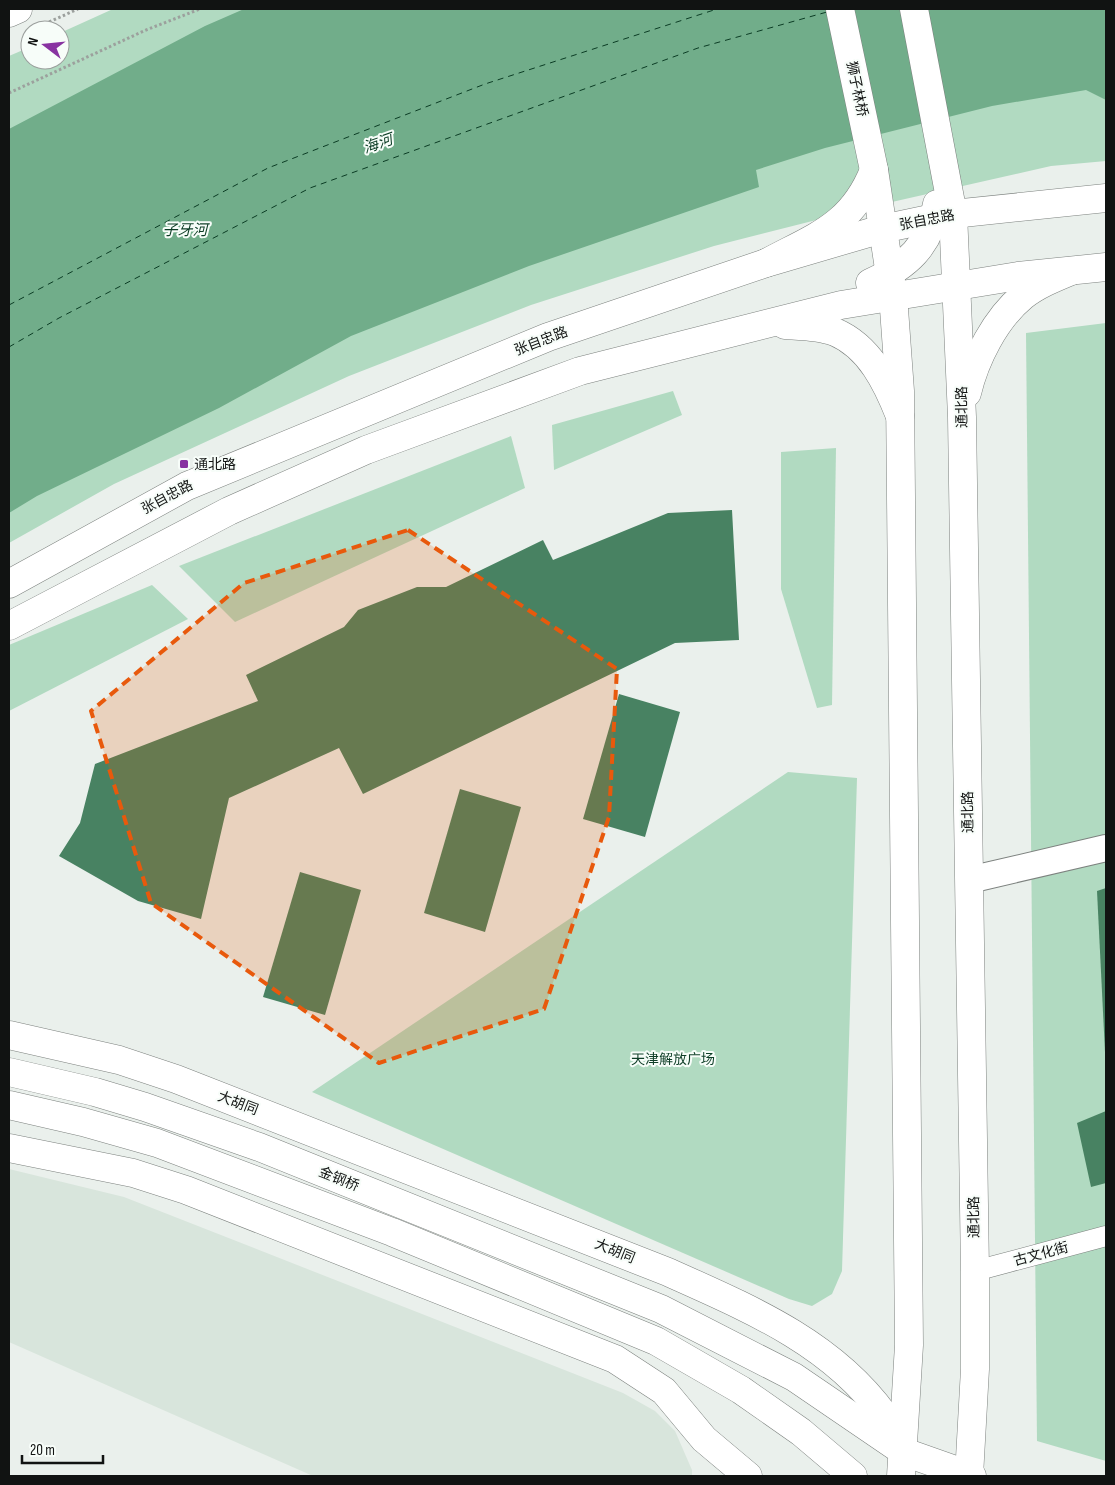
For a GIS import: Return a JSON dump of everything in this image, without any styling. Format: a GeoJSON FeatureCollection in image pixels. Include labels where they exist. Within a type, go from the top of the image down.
{"type":"FeatureCollection","features":[{"type":"Feature","properties":{"kind":"main road"},"geometry":{"type":"LineString","coordinates":[[9,13],[18,9]]}},
{"type":"Feature","properties":{"kind":"main road","name":"狮子林桥"},"geometry":{"type":"LineString","coordinates":[[840,9],[874,170]]}},
{"type":"Feature","properties":{"kind":"main road","name":"通北路"},"geometry":{"type":"LineString","coordinates":[[914,9],[942,149],[944,216],[958,286],[962,417],[975,1271],[975,1370],[970,1476]]}},
{"type":"Feature","properties":{"kind":"main road"},"geometry":{"type":"LineString","coordinates":[[874,170],[892,284],[901,418],[909,1335],[902,1464],[970,1476]]}},
{"type":"Feature","properties":{"kind":"main road"},"geometry":{"type":"LineString","coordinates":[[766,262],[819,235],[845,216],[858,203],[874,170]]}},
{"type":"Feature","properties":{"kind":"main road","name":"张自忠路"},"geometry":{"type":"LineString","coordinates":[[9,584],[187,486],[548,337],[766,262],[882,229],[944,216],[1015,206],[1106,198]]}},
{"type":"Feature","properties":{"kind":"main road"},"geometry":{"type":"LineString","coordinates":[[892,284],[944,216]]}},
{"type":"Feature","properties":{"kind":"main road"},"geometry":{"type":"LineString","coordinates":[[9,626],[229,512],[366,450],[580,371],[766,324],[892,284],[958,286],[1018,276],[1106,267]]}},
{"type":"Feature","properties":{"kind":"main road"},"geometry":{"type":"LineString","coordinates":[[962,417],[969,387],[978,362],[990,336],[1006,314],[1023,296],[1046,281],[1071,271]]}},
{"type":"Feature","properties":{"kind":"main road"},"geometry":{"type":"LineString","coordinates":[[766,324],[815,327],[835,332],[856,346],[874,363],[886,383],[901,418]]}},
{"type":"Feature","properties":{"kind":"main road","name":"大胡同"},"geometry":{"type":"LineString","coordinates":[[9,1034],[118,1060],[176,1079],[668,1272],[742,1306],[805,1340],[832,1360],[862,1389],[884,1416],[902,1464]]}},
{"type":"Feature","properties":{"kind":"main road","name":"金钢桥"},"geometry":{"type":"LineString","coordinates":[[9,1072],[95,1092],[145,1107],[259,1147],[661,1309],[794,1377],[902,1464]]}},
{"type":"Feature","properties":{"kind":"main road"},"geometry":{"type":"LineString","coordinates":[[9,1105],[83,1122],[157,1143],[392,1232],[656,1341],[756,1400],[801,1432],[853,1476]]}},
{"type":"Feature","properties":{"kind":"main road"},"geometry":{"type":"LineString","coordinates":[[9,1148],[133,1173],[186,1190],[615,1359],[664,1391],[704,1440],[748,1476]]}},
{"type":"Feature","properties":{"kind":"street"},"geometry":{"type":"LineString","coordinates":[[969,880],[1106,848]]}},
{"type":"Feature","properties":{"kind":"street","name":"古文化街"},"geometry":{"type":"LineString","coordinates":[[975,1271],[1106,1236]]}},
{"type":"Feature","properties":{"kind":"path"},"geometry":{"type":"LineString","coordinates":[[54,20],[78,9]]}},
{"type":"Feature","properties":{"kind":"path"},"geometry":{"type":"LineString","coordinates":[[9,93],[146,30],[200,9]]}},
{"type":"Feature","properties":{"kind":"highlighted area"},"geometry":{"type":"Polygon","coordinates":[[[408,530],[617,669],[609,817],[544,1009],[379,1063],[151,903],[91,711],[244,583],[408,530]]]}},
{"type":"Feature","properties":{"kind":"shaded area"},"geometry":{"type":"Polygon","coordinates":[[[9,1169],[124,1197],[623,1393],[655,1411],[675,1431],[692,1470],[692,1476],[313,1476],[9,1342],[9,1169]]]}},
{"type":"Feature","properties":{"kind":"green space","name":"子牙河"},"geometry":{"type":"Polygon","coordinates":[[[113,9],[1106,9],[1106,161],[1051,166],[852,211],[714,246],[531,305],[349,376],[114,484],[9,543],[9,56],[20,51],[20,70],[70,70],[70,28],[113,9]]]}},
{"type":"Feature","properties":{"kind":"green space"},"geometry":{"type":"Polygon","coordinates":[[[1106,323],[1106,1461],[1037,1441],[1026,333],[1106,323]]]}},
{"type":"Feature","properties":{"kind":"green space"},"geometry":{"type":"Polygon","coordinates":[[[673,391],[682,415],[554,470],[552,425],[673,391]]]}},
{"type":"Feature","properties":{"kind":"green space"},"geometry":{"type":"Polygon","coordinates":[[[511,436],[525,488],[235,622],[179,566],[511,436]]]}},
{"type":"Feature","properties":{"kind":"green space"},"geometry":{"type":"Polygon","coordinates":[[[836,448],[832,705],[817,708],[781,589],[781,452],[836,448]]]}},
{"type":"Feature","properties":{"kind":"green space"},"geometry":{"type":"Polygon","coordinates":[[[152,585],[188,619],[9,711],[9,645],[152,585]]]}},
{"type":"Feature","properties":{"kind":"green space","name":"天津解放广场"},"geometry":{"type":"Polygon","coordinates":[[[788,772],[857,778],[842,1271],[832,1294],[812,1306],[789,1299],[312,1092],[788,772]]]}},
{"type":"Feature","properties":{"kind":"water","name":"子牙河"},"geometry":{"type":"Polygon","coordinates":[[[244,9],[1106,9],[1106,100],[1086,90],[992,106],[825,148],[756,170],[759,187],[529,266],[351,336],[219,408],[37,496],[9,513],[9,129],[205,26],[244,9]]]}},
{"type":"Feature","properties":{"kind":"building"},"geometry":{"type":"Polygon","coordinates":[[[732,510],[739,640],[675,643],[363,794],[339,748],[229,798],[201,919],[138,901],[59,856],[80,823],[95,764],[258,701],[246,675],[344,627],[358,610],[417,587],[446,587],[543,540],[553,560],[668,513],[732,510]]]}},
{"type":"Feature","properties":{"kind":"building"},"geometry":{"type":"Polygon","coordinates":[[[619,694],[680,712],[645,837],[583,819],[619,694]]]}},
{"type":"Feature","properties":{"kind":"building"},"geometry":{"type":"Polygon","coordinates":[[[460,789],[521,807],[485,932],[424,913],[460,789]]]}},
{"type":"Feature","properties":{"kind":"building"},"geometry":{"type":"Polygon","coordinates":[[[300,872],[361,890],[325,1015],[263,997],[300,872]]]}},
{"type":"Feature","properties":{"kind":"building"},"geometry":{"type":"Polygon","coordinates":[[[1106,888],[1106,1052],[1105,1052],[1097,891],[1106,888]]]}},
{"type":"Feature","properties":{"kind":"building"},"geometry":{"type":"Polygon","coordinates":[[[1106,1111],[1106,1183],[1091,1187],[1077,1123],[1106,1111]]]}},
{"type":"Feature","properties":{"kind":"ferry route"},"geometry":{"type":"LineString","coordinates":[[9,305],[268,168],[485,84],[717,9]]}},
{"type":"Feature","properties":{"kind":"ferry route"},"geometry":{"type":"LineString","coordinates":[[9,347],[59,318],[310,188],[698,48],[827,12]]}},
{"type":"Feature","properties":{"kind":"place","name":"通北路"},"geometry":{"type":"Point","coordinates":[184,464]}},
{"type":"Feature","properties":{"kind":"water label","name":"海河"},"geometry":{"type":"Point","coordinates":[378,144]}}]}
